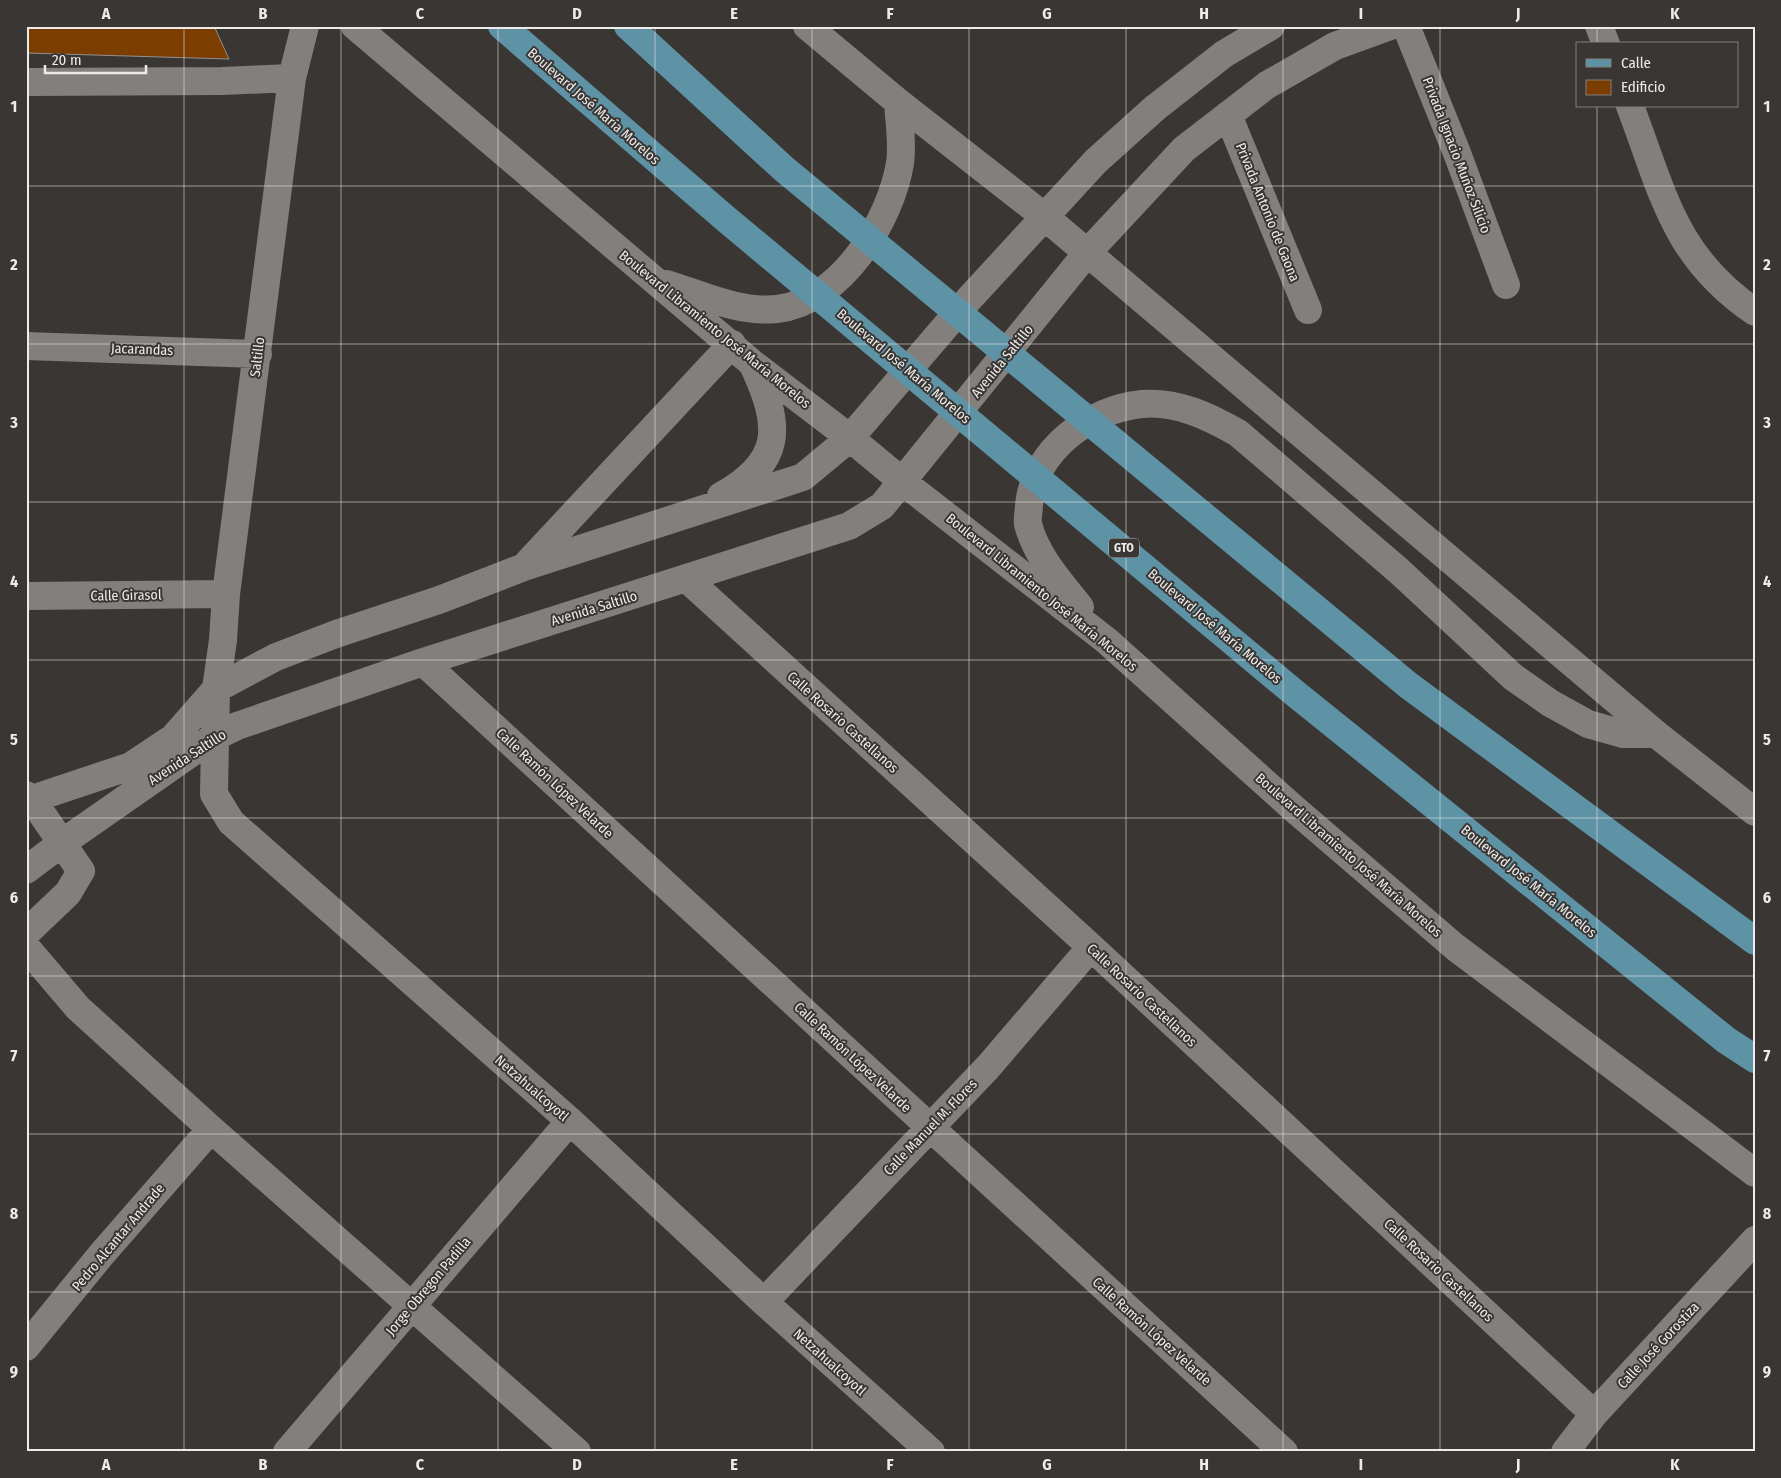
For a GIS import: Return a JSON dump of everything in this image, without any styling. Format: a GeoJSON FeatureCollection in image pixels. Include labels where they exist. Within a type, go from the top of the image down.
{"type":"FeatureCollection","features":[{"type":"Feature","properties":{"kind":"main road","name":"Boulevard José María Morelos"},"geometry":{"type":"LineString","coordinates":[[502,26],[726,219],[1297,695],[1726,1040],[1755,1059]]}},
{"type":"Feature","properties":{"kind":"main road"},"geometry":{"type":"LineString","coordinates":[[628,26],[784,169],[1408,685],[1755,941]]}},
{"type":"Feature","properties":{"kind":"street","name":"Saltillo"},"geometry":{"type":"LineString","coordinates":[[216,689],[223,640],[226,594],[292,78],[305,26]]}},
{"type":"Feature","properties":{"kind":"street","name":"Boulevard Libramiento José María Morelos"},"geometry":{"type":"LineString","coordinates":[[355,26],[732,344],[752,363],[1107,641],[1292,807],[1455,947],[1755,1173]]}},
{"type":"Feature","properties":{"kind":"street"},"geometry":{"type":"LineString","coordinates":[[807,26],[898,102],[1045,217],[1656,734],[1755,812]]}},
{"type":"Feature","properties":{"kind":"street","name":"Avenida Saltillo"},"geometry":{"type":"LineString","coordinates":[[28,798],[131,766],[173,738],[216,689],[285,654],[336,634],[439,600],[524,567],[682,518],[804,477],[850,438],[969,299],[1096,161],[1155,108],[1224,54],[1271,26]]}},
{"type":"Feature","properties":{"kind":"street","name":"Avenida Saltillo"},"geometry":{"type":"LineString","coordinates":[[26,870],[214,737],[237,726],[302,702],[423,662],[849,526],[882,506],[1087,254],[1184,149],[1267,85],[1336,46],[1390,26]]}},
{"type":"Feature","properties":{"kind":"street","name":"Privada Ignacio Muñoz Silicio"},"geometry":{"type":"LineString","coordinates":[[1406,26],[1457,153],[1506,285]]}},
{"type":"Feature","properties":{"kind":"street"},"geometry":{"type":"LineString","coordinates":[[1599,26],[1605,42]]}},
{"type":"Feature","properties":{"kind":"street"},"geometry":{"type":"LineString","coordinates":[[26,82],[222,81],[292,78]]}},
{"type":"Feature","properties":{"kind":"street"},"geometry":{"type":"LineString","coordinates":[[655,280],[745,309],[778,309],[808,301],[831,286],[854,260],[880,224],[894,189],[901,161],[898,102]]}},
{"type":"Feature","properties":{"kind":"street"},"geometry":{"type":"LineString","coordinates":[[1631,108],[1655,178],[1677,228],[1695,256],[1716,279],[1755,312]]}},
{"type":"Feature","properties":{"kind":"street","name":"Privada Antonio de Gaona"},"geometry":{"type":"LineString","coordinates":[[1228,115],[1308,310]]}},
{"type":"Feature","properties":{"kind":"street"},"geometry":{"type":"LineString","coordinates":[[524,567],[732,344]]}},
{"type":"Feature","properties":{"kind":"street","name":"Jacarandas"},"geometry":{"type":"LineString","coordinates":[[26,346],[258,354]]}},
{"type":"Feature","properties":{"kind":"street"},"geometry":{"type":"LineString","coordinates":[[682,518],[730,491],[752,474],[766,459],[772,439],[772,419],[768,400],[752,363]]}},
{"type":"Feature","properties":{"kind":"street"},"geometry":{"type":"LineString","coordinates":[[1107,641],[1047,564],[1034,541],[1028,522],[1031,488],[1046,458],[1074,431],[1105,414],[1142,404],[1180,406],[1212,418],[1238,433],[1399,571],[1513,677],[1550,703],[1588,724],[1623,734],[1656,734]]}},
{"type":"Feature","properties":{"kind":"street","name":"Calle Rosario Castellanos"},"geometry":{"type":"LineString","coordinates":[[687,579],[1091,947],[1594,1414]]}},
{"type":"Feature","properties":{"kind":"street","name":"Calle Girasol"},"geometry":{"type":"LineString","coordinates":[[26,596],[226,594]]}},
{"type":"Feature","properties":{"kind":"street","name":"Calle Ramón López Velarde"},"geometry":{"type":"LineString","coordinates":[[423,662],[1284,1452]]}},
{"type":"Feature","properties":{"kind":"street","name":"Netzahualcoyotl"},"geometry":{"type":"LineString","coordinates":[[216,689],[214,794],[231,822],[570,1121],[764,1302],[931,1452]]}},
{"type":"Feature","properties":{"kind":"street"},"geometry":{"type":"LineString","coordinates":[[26,933],[68,893],[81,871],[28,798]]}},
{"type":"Feature","properties":{"kind":"street"},"geometry":{"type":"LineString","coordinates":[[26,947],[78,1008],[211,1129],[577,1452]]}},
{"type":"Feature","properties":{"kind":"street","name":"Calle Manuel M. Flores"},"geometry":{"type":"LineString","coordinates":[[764,1302],[988,1067],[1091,947]]}},
{"type":"Feature","properties":{"kind":"street","name":"Jorge Obregon Padilla"},"geometry":{"type":"LineString","coordinates":[[287,1452],[570,1121]]}},
{"type":"Feature","properties":{"kind":"street","name":"Pedro Alcantar Andrade"},"geometry":{"type":"LineString","coordinates":[[26,1347],[101,1255],[211,1129]]}},
{"type":"Feature","properties":{"kind":"street","name":"Calle José Gorostiza"},"geometry":{"type":"LineString","coordinates":[[1565,1452],[1594,1414],[1755,1240]]}},
{"type":"Feature","properties":{"kind":"building"},"geometry":{"type":"Polygon","coordinates":[[[26,26],[214,26],[229,59],[26,53],[26,26]]]}}]}
